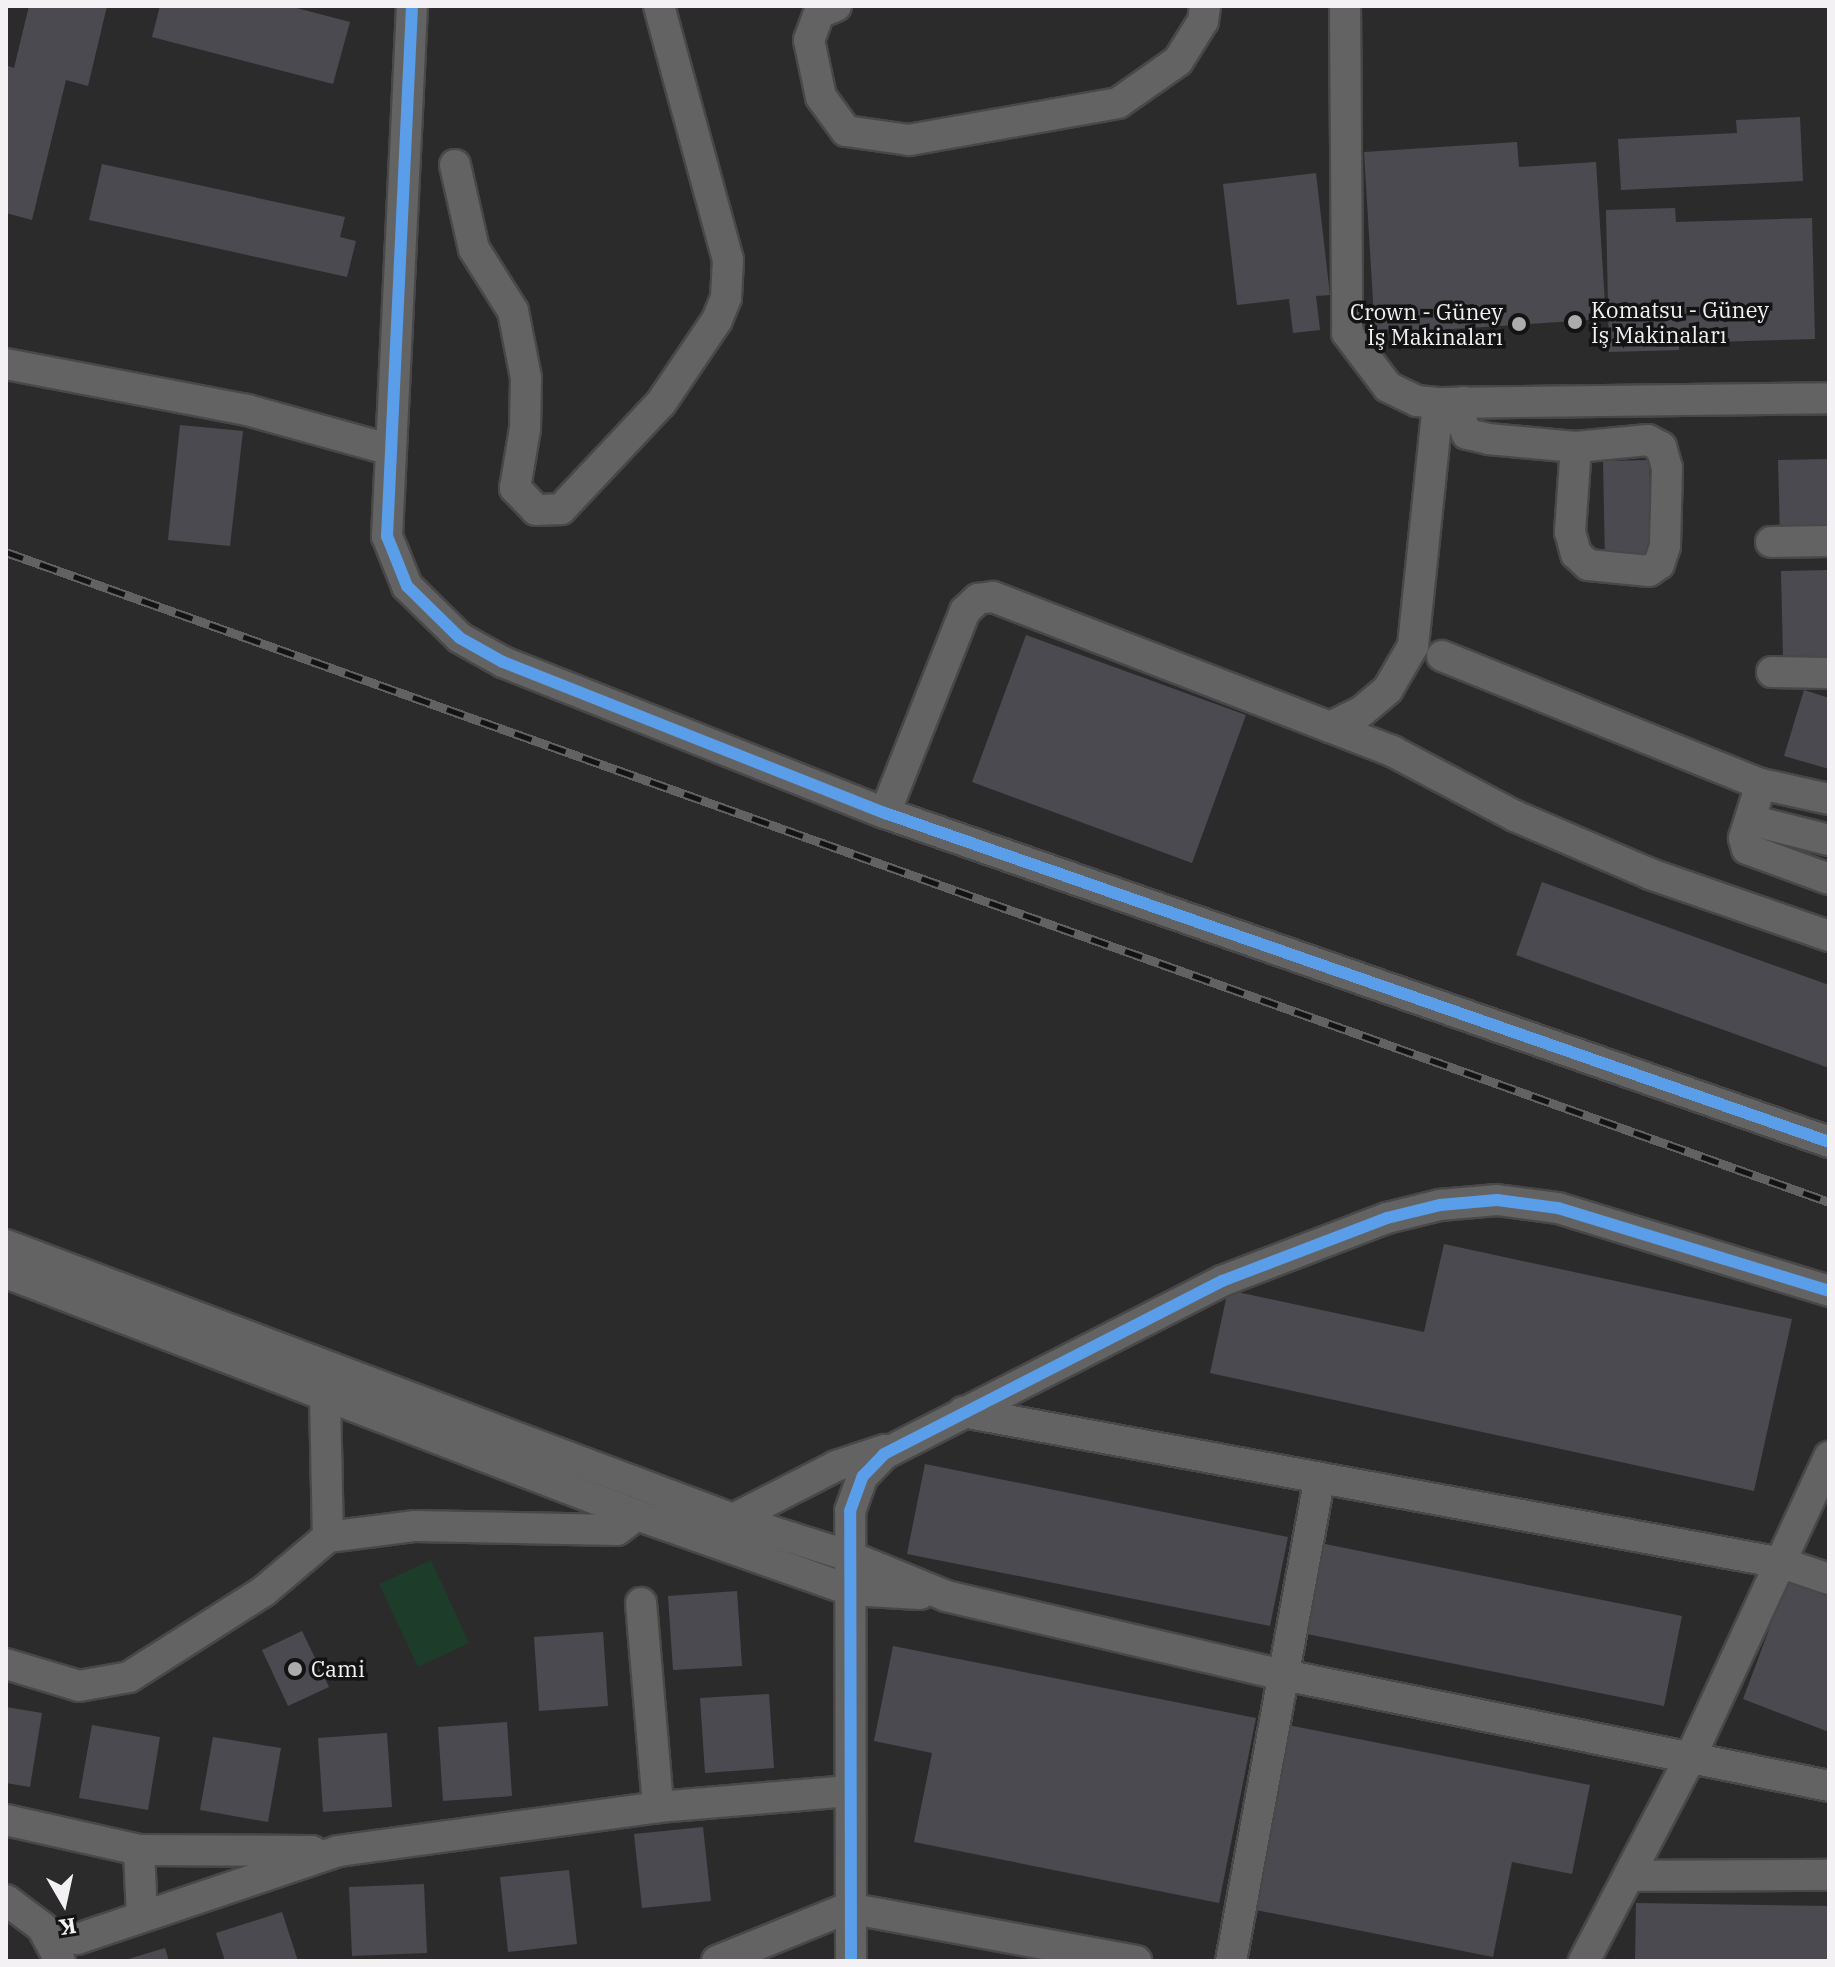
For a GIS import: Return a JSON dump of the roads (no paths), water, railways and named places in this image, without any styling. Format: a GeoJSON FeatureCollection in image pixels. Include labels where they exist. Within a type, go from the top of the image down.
{"type":"FeatureCollection","features":[{"type":"Feature","properties":{"kind":"street"},"geometry":{"type":"LineString","coordinates":[[412,6],[387,536],[391,555],[417,598],[460,638],[503,662],[885,813],[1829,1142]]}},
{"type":"Feature","properties":{"kind":"street"},"geometry":{"type":"LineString","coordinates":[[455,165],[474,249],[513,311],[526,378],[525,429],[515,488],[536,510],[561,509],[661,403],[711,331],[726,298],[728,260],[659,6]]}},
{"type":"Feature","properties":{"kind":"street"},"geometry":{"type":"LineString","coordinates":[[836,6],[819,13],[809,40],[821,97],[846,131],[909,140],[1118,103],[1178,61],[1203,21],[1205,6]]}},
{"type":"Feature","properties":{"kind":"street"},"geometry":{"type":"LineString","coordinates":[[1345,6],[1347,333],[1388,387],[1417,401],[1451,402],[1829,398]]}},
{"type":"Feature","properties":{"kind":"street"},"geometry":{"type":"LineString","coordinates":[[6,364],[247,410],[391,450]]}},
{"type":"Feature","properties":{"kind":"street"},"geometry":{"type":"LineString","coordinates":[[1451,402],[1467,434],[1576,447],[1648,440],[1661,447],[1667,468],[1665,546],[1659,564],[1649,571],[1588,565],[1576,554],[1570,532],[1576,447]]}},
{"type":"Feature","properties":{"kind":"street"},"geometry":{"type":"LineString","coordinates":[[1330,727],[1361,712],[1388,689],[1413,646],[1451,402]]}},
{"type":"Feature","properties":{"kind":"street"},"geometry":{"type":"LineString","coordinates":[[1771,542],[1829,541]]}},
{"type":"Feature","properties":{"kind":"street"},"geometry":{"type":"LineString","coordinates":[[885,813],[965,611],[985,597],[1392,751],[1578,845],[1722,902],[1829,936]]}},
{"type":"Feature","properties":{"kind":"street"},"geometry":{"type":"LineString","coordinates":[[1442,656],[1761,784],[1829,799]]}},
{"type":"Feature","properties":{"kind":"street"},"geometry":{"type":"LineString","coordinates":[[1772,672],[1829,673]]}},
{"type":"Feature","properties":{"kind":"street"},"geometry":{"type":"LineString","coordinates":[[1761,784],[1744,838],[1747,849],[1829,879]]}},
{"type":"Feature","properties":{"kind":"street"},"geometry":{"type":"LineString","coordinates":[[1750,820],[1829,840]]}},
{"type":"Feature","properties":{"kind":"street"},"geometry":{"type":"LineString","coordinates":[[851,1961],[848,1908],[849,1556],[857,1487],[872,1464],[897,1446],[1222,1281],[1387,1218],[1440,1205],[1497,1200],[1558,1208],[1829,1291]]}},
{"type":"Feature","properties":{"kind":"street"},"geometry":{"type":"LineString","coordinates":[[6,1245],[733,1519],[849,1556],[946,1596],[1284,1675],[1829,1786]]}},
{"type":"Feature","properties":{"kind":"street"},"geometry":{"type":"LineString","coordinates":[[6,1273],[637,1515],[850,1590],[946,1596]]}},
{"type":"Feature","properties":{"kind":"street"},"geometry":{"type":"LineString","coordinates":[[325,1396],[328,1537]]}},
{"type":"Feature","properties":{"kind":"street"},"geometry":{"type":"LineString","coordinates":[[963,1412],[1782,1563],[1829,1579]]}},
{"type":"Feature","properties":{"kind":"street"},"geometry":{"type":"LineString","coordinates":[[733,1519],[836,1466],[897,1446]]}},
{"type":"Feature","properties":{"kind":"street"},"geometry":{"type":"LineString","coordinates":[[1584,1961],[1690,1758],[1829,1457]]}},
{"type":"Feature","properties":{"kind":"street"},"geometry":{"type":"LineString","coordinates":[[1231,1961],[1320,1478]]}},
{"type":"Feature","properties":{"kind":"street"},"geometry":{"type":"LineString","coordinates":[[6,1664],[79,1686],[129,1677],[264,1591],[328,1537],[415,1526],[617,1530],[637,1515]]}},
{"type":"Feature","properties":{"kind":"street"},"geometry":{"type":"LineString","coordinates":[[641,1603],[658,1807]]}},
{"type":"Feature","properties":{"kind":"street"},"geometry":{"type":"LineString","coordinates":[[6,1820],[139,1850],[338,1851],[658,1807],[849,1791]]}},
{"type":"Feature","properties":{"kind":"street"},"geometry":{"type":"LineString","coordinates":[[139,1850],[142,1916]]}},
{"type":"Feature","properties":{"kind":"street"},"geometry":{"type":"LineString","coordinates":[[6,1900],[68,1950],[142,1916],[338,1851]]}},
{"type":"Feature","properties":{"kind":"street"},"geometry":{"type":"LineString","coordinates":[[1629,1876],[1829,1875]]}},
{"type":"Feature","properties":{"kind":"street"},"geometry":{"type":"LineString","coordinates":[[717,1961],[848,1908],[1136,1961]]}},
{"type":"Feature","properties":{"kind":"railway"},"geometry":{"type":"LineString","coordinates":[[6,552],[1829,1202]]}},
{"type":"Feature","properties":{"kind":"place","name":"Komatsu - Güney İş Makinaları"},"geometry":{"type":"Point","coordinates":[1575,322]}},
{"type":"Feature","properties":{"kind":"place","name":"Crown - Güney İş Makinaları"},"geometry":{"type":"Point","coordinates":[1519,324]}},
{"type":"Feature","properties":{"kind":"place","name":"Cami"},"geometry":{"type":"Point","coordinates":[295,1669]}}]}
